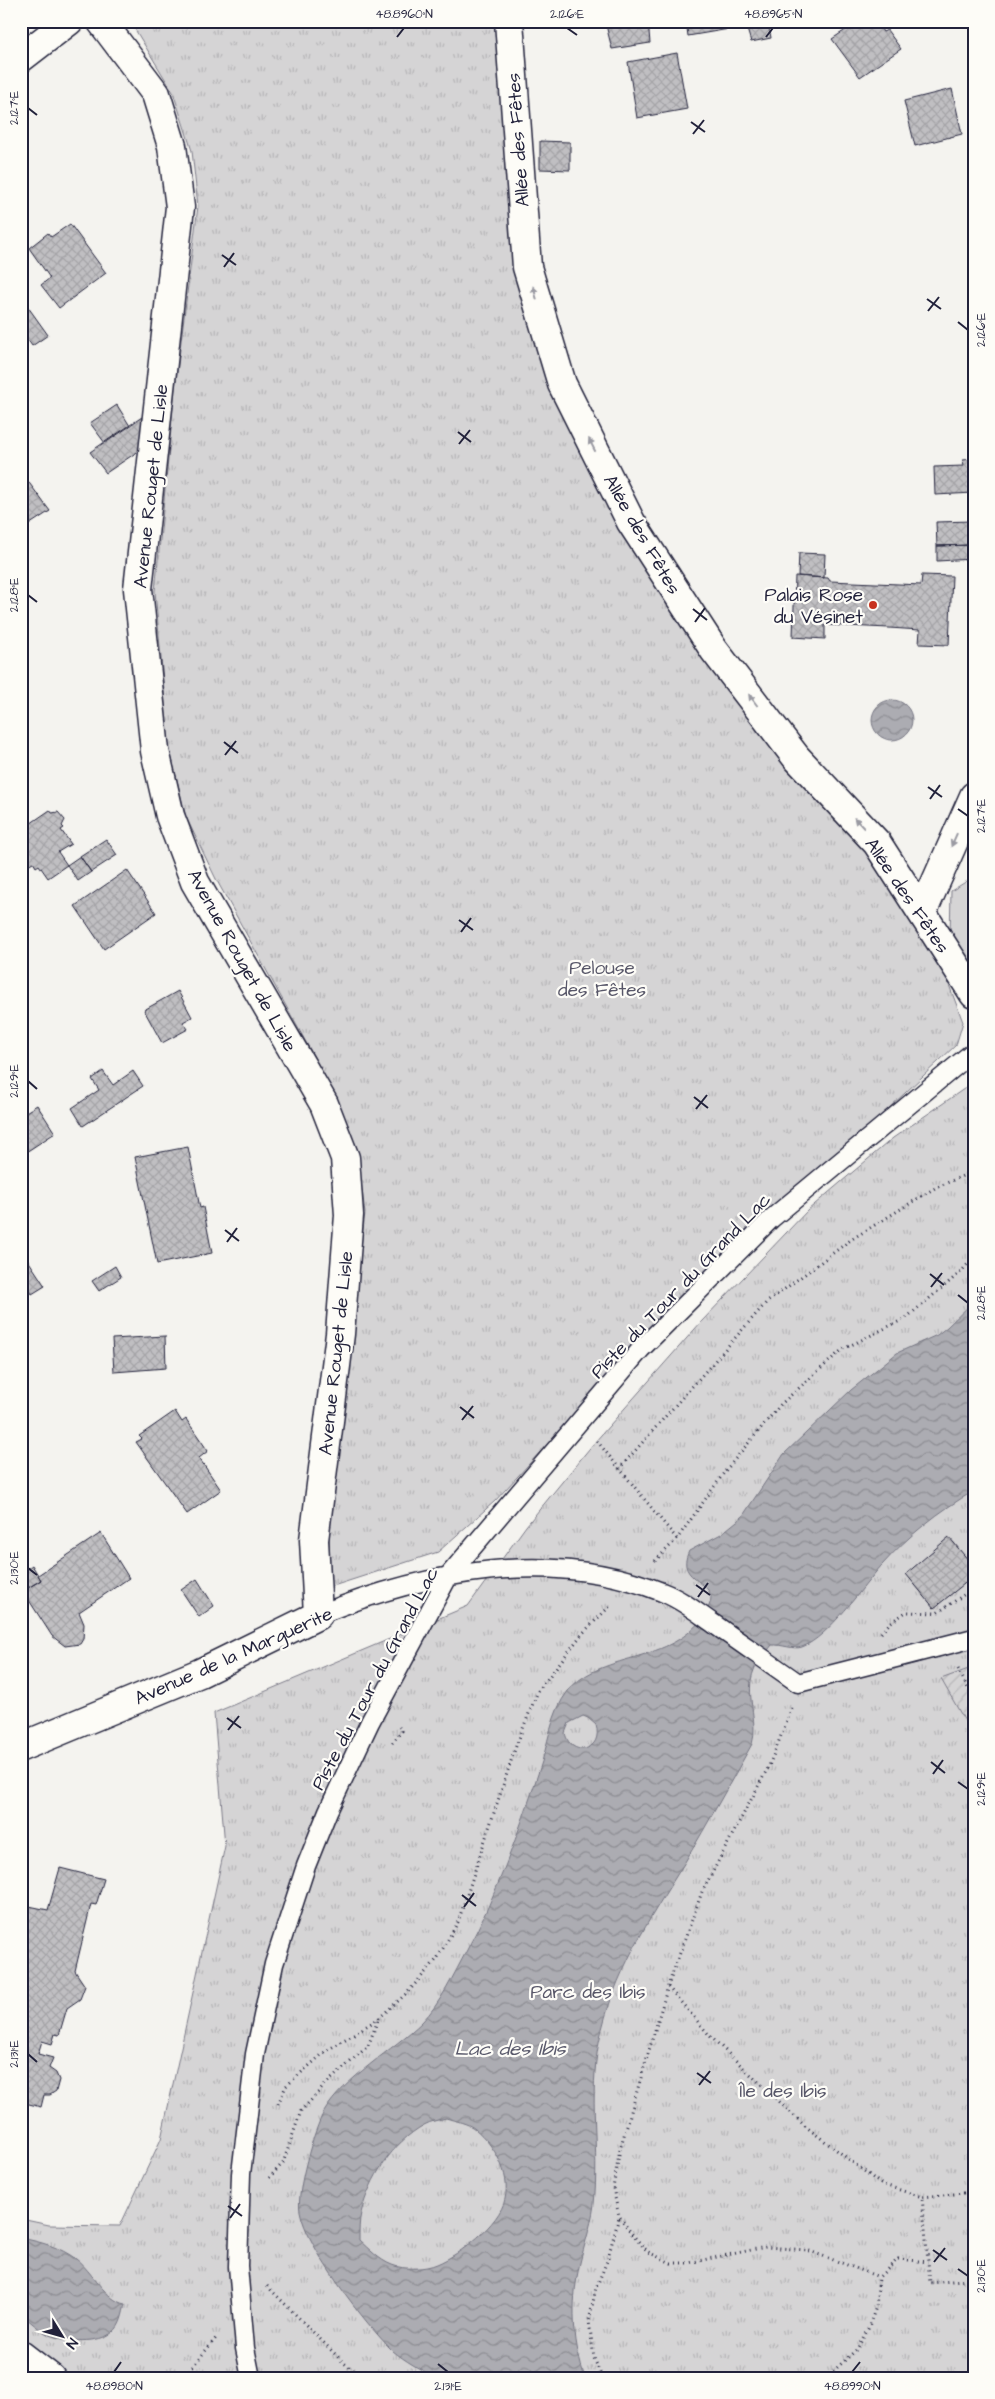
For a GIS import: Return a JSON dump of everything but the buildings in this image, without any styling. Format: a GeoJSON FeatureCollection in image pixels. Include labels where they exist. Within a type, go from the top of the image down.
{"type":"FeatureCollection","features":[{"type":"Feature","properties":{"kind":"street"},"geometry":{"type":"LineString","coordinates":[[21,58],[69,21]]}},
{"type":"Feature","properties":{"kind":"street","name":"Avenue Rouget de Lisle"},"geometry":{"type":"LineString","coordinates":[[101,21],[156,94],[172,146],[180,207],[138,589],[157,760],[170,816],[195,882],[324,1104],[345,1158],[349,1215],[340,1334],[314,1540],[318,1615]]}},
{"type":"Feature","properties":{"kind":"street","name":"Allée des Fêtes"},"geometry":{"type":"LineString","coordinates":[[509,21],[527,267],[562,384],[632,522],[714,650],[796,757],[877,843],[974,994]]}},
{"type":"Feature","properties":{"kind":"street"},"geometry":{"type":"LineString","coordinates":[[922,913],[974,796]]}},
{"type":"Feature","properties":{"kind":"street","name":"Avenue de la Marguerite"},"geometry":{"type":"LineString","coordinates":[[21,1748],[200,1672],[318,1615]]}},
{"type":"Feature","properties":{"kind":"street"},"geometry":{"type":"LineString","coordinates":[[21,2355],[51,2378]]}},
{"type":"Feature","properties":{"kind":"lane","name":"Piste du Tour du Grand Lac"},"geometry":{"type":"LineString","coordinates":[[252,2378],[245,2348],[238,2266],[241,2174],[254,2054],[274,1964],[306,1866],[328,1811],[370,1722],[449,1575],[641,1349],[771,1219],[974,1051]]}},
{"type":"Feature","properties":{"kind":"lane","name":"Avenue de la Marguerite"},"geometry":{"type":"LineString","coordinates":[[318,1615],[356,1600],[449,1575],[503,1570],[554,1569],[598,1573],[664,1592],[692,1609],[798,1683]]}},
{"type":"Feature","properties":{"kind":"lane"},"geometry":{"type":"LineString","coordinates":[[798,1683],[873,1662],[974,1638]]}},
{"type":"Feature","properties":{"kind":"path"},"geometry":{"type":"LineString","coordinates":[[619,1469],[766,1303],[852,1239],[935,1188],[974,1171]]}},
{"type":"Feature","properties":{"kind":"path"},"geometry":{"type":"LineString","coordinates":[[274,2112],[286,2086],[326,2051],[378,2019],[407,1993],[437,1959],[458,1922],[516,1746],[538,1691],[582,1634],[677,1539],[726,1470],[781,1404],[843,1348],[906,1318],[961,1272],[974,1257]]}},
{"type":"Feature","properties":{"kind":"path"},"geometry":{"type":"LineString","coordinates":[[580,1420],[677,1539]]}},
{"type":"Feature","properties":{"kind":"path"},"geometry":{"type":"LineString","coordinates":[[873,1662],[878,1637],[890,1623],[906,1612],[937,1613],[974,1588]]}},
{"type":"Feature","properties":{"kind":"path"},"geometry":{"type":"LineString","coordinates":[[947,1645],[974,1700]]}},
{"type":"Feature","properties":{"kind":"path"},"geometry":{"type":"LineString","coordinates":[[798,1683],[789,1717],[769,1766],[702,1892],[668,1986],[620,2149],[613,2188],[619,2216],[632,2234],[648,2252],[671,2263],[688,2263],[766,2247],[807,2250],[879,2277]]}},
{"type":"Feature","properties":{"kind":"path"},"geometry":{"type":"LineString","coordinates":[[668,1986],[711,2037],[805,2126],[880,2184],[922,2197],[974,2192]]}},
{"type":"Feature","properties":{"kind":"path"},"geometry":{"type":"LineString","coordinates":[[265,2173],[265,2182],[283,2163],[301,2111],[327,2083],[368,2046],[378,2019]]}},
{"type":"Feature","properties":{"kind":"path"},"geometry":{"type":"LineString","coordinates":[[922,2197],[930,2284],[974,2279]]}},
{"type":"Feature","properties":{"kind":"path"},"geometry":{"type":"LineString","coordinates":[[602,2378],[594,2358],[589,2321],[596,2288],[607,2261],[619,2216]]}},
{"type":"Feature","properties":{"kind":"path"},"geometry":{"type":"LineString","coordinates":[[826,2378],[857,2349],[868,2329],[876,2307],[879,2277],[898,2259],[928,2262]]}},
{"type":"Feature","properties":{"kind":"path"},"geometry":{"type":"LineString","coordinates":[[263,2282],[344,2363],[364,2378]]}},
{"type":"Feature","properties":{"kind":"path"},"geometry":{"type":"LineString","coordinates":[[183,2378],[242,2308]]}},
{"type":"Feature","properties":{"kind":"green space","name":"Pelouse des Fêtes"},"geometry":{"type":"Polygon","coordinates":[[[130,21],[509,21],[527,267],[631,522],[922,913],[963,1022],[956,1045],[771,1219],[575,1414],[495,1501],[438,1552],[330,1587],[329,1515],[365,1213],[357,1150],[334,1093],[216,879],[186,817],[169,747],[155,591],[175,389],[198,206],[192,151],[173,92],[130,21]]]}},
{"type":"Feature","properties":{"kind":"green space"},"geometry":{"type":"Polygon","coordinates":[[[972,878],[974,881],[974,979],[950,937],[951,891],[972,878]]]}},
{"type":"Feature","properties":{"kind":"green space","name":"Parc des Ibis"},"geometry":{"type":"Polygon","coordinates":[[[974,1082],[974,2378],[65,2378],[21,2348],[21,2219],[49,2225],[120,2226],[161,2139],[225,1846],[214,1713],[468,1606],[526,1526],[594,1443],[702,1321],[808,1210],[893,1138],[974,1082]]]}},
{"type":"Feature","properties":{"kind":"green space"},"geometry":{"type":"Polygon","coordinates":[[[974,1667],[974,1737],[941,1679],[974,1667]]]}},
{"type":"Feature","properties":{"kind":"water"},"geometry":{"type":"Polygon","coordinates":[[[896,700],[903,703],[909,709],[912,720],[911,728],[903,737],[896,740],[888,740],[881,737],[873,728],[872,716],[875,709],[884,701],[896,700]]]}},
{"type":"Feature","properties":{"kind":"water","name":"Lac des Ibis"},"geometry":{"type":"Polygon","coordinates":[[[974,1301],[974,1491],[937,1515],[903,1544],[882,1565],[834,1622],[812,1642],[799,1648],[772,1645],[760,1660],[755,1667],[750,1688],[754,1725],[752,1744],[634,1948],[613,1993],[605,2017],[596,2062],[594,2082],[596,2164],[594,2204],[579,2268],[574,2303],[576,2341],[585,2378],[449,2379],[429,2374],[408,2362],[381,2339],[339,2285],[313,2244],[305,2226],[299,2202],[303,2176],[320,2120],[333,2100],[356,2076],[422,2022],[447,1988],[478,1929],[498,1885],[531,1794],[554,1719],[562,1699],[568,1691],[582,1678],[600,1669],[660,1649],[679,1639],[696,1625],[709,1606],[711,1597],[709,1591],[691,1576],[687,1569],[686,1561],[689,1551],[721,1534],[742,1517],[784,1454],[851,1390],[897,1353],[937,1335],[974,1301]],[[583,1716],[569,1723],[565,1733],[568,1741],[580,1749],[591,1746],[597,1734],[596,1725],[583,1716]],[[446,2118],[424,2125],[402,2141],[376,2175],[365,2200],[360,2219],[359,2240],[378,2257],[392,2265],[403,2268],[421,2268],[446,2260],[477,2238],[502,2209],[505,2199],[506,2179],[494,2151],[489,2143],[472,2127],[446,2118]]]}},
{"type":"Feature","properties":{"kind":"water"},"geometry":{"type":"Polygon","coordinates":[[[21,2238],[36,2241],[70,2255],[82,2264],[105,2292],[118,2302],[125,2304],[116,2329],[99,2339],[82,2341],[64,2339],[45,2333],[21,2314],[21,2238]]]}},
{"type":"Feature","properties":{"kind":"place","name":"Palais Rose du Vésinet"},"geometry":{"type":"Point","coordinates":[873,605]}},
{"type":"Feature","properties":{"kind":"park label","name":"Île des Ibis"},"geometry":{"type":"Point","coordinates":[783,2090]}}]}
